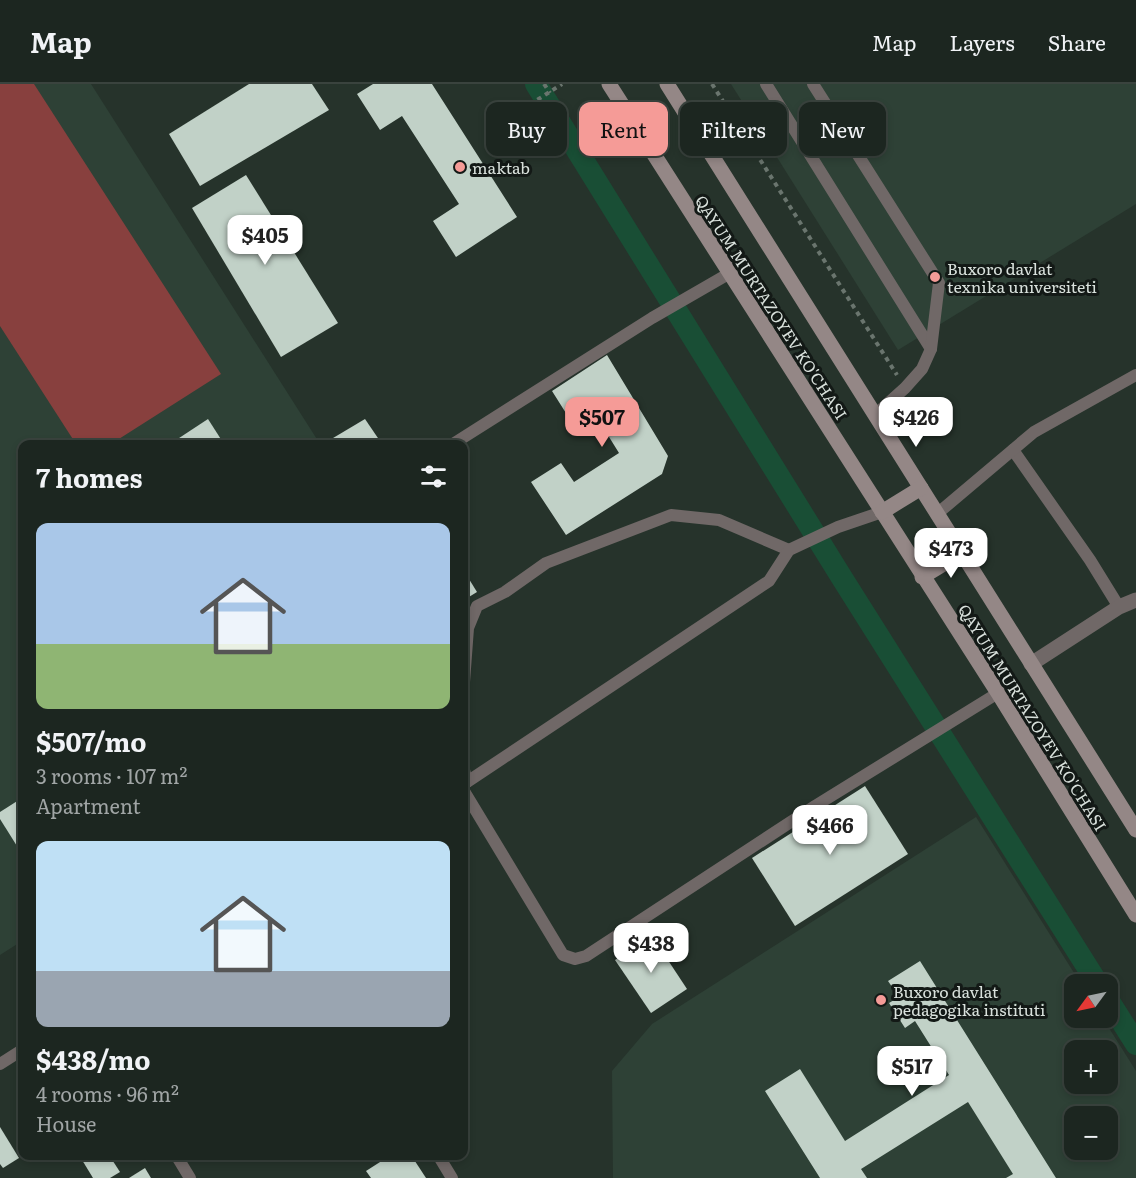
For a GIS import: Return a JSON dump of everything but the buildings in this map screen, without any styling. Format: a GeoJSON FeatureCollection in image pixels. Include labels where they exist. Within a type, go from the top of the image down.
{"type":"FeatureCollection","features":[{"type":"Feature","properties":{"kind":"street","name":"QAYUM MURTAZOYEV KO'CHASI"},"geometry":{"type":"LineString","coordinates":[[609,84],[998,693],[1136,915]]}},
{"type":"Feature","properties":{"kind":"street","name":"QAYUM MURTAZOYEV KO'CHASI"},"geometry":{"type":"LineString","coordinates":[[667,84],[1136,830]]}},
{"type":"Feature","properties":{"kind":"street"},"geometry":{"type":"LineString","coordinates":[[882,512],[921,488]]}},
{"type":"Feature","properties":{"kind":"street"},"geometry":{"type":"LineString","coordinates":[[922,577],[963,552]]}},
{"type":"Feature","properties":{"kind":"street"},"geometry":{"type":"LineString","coordinates":[[1031,664],[1119,607],[1136,600]]}},
{"type":"Feature","properties":{"kind":"lane"},"geometry":{"type":"LineString","coordinates":[[766,84],[931,350]]}},
{"type":"Feature","properties":{"kind":"lane"},"geometry":{"type":"LineString","coordinates":[[813,84],[939,283],[931,350],[922,369],[875,415]]}},
{"type":"Feature","properties":{"kind":"lane"},"geometry":{"type":"LineString","coordinates":[[459,440],[652,318],[730,273]]}},
{"type":"Feature","properties":{"kind":"lane"},"geometry":{"type":"LineString","coordinates":[[938,513],[1034,432],[1136,375]]}},
{"type":"Feature","properties":{"kind":"lane"},"geometry":{"type":"LineString","coordinates":[[1013,450],[1090,560],[1119,607]]}},
{"type":"Feature","properties":{"kind":"lane"},"geometry":{"type":"LineString","coordinates":[[468,778],[769,581],[789,550],[838,527],[882,512]]}},
{"type":"Feature","properties":{"kind":"lane"},"geometry":{"type":"LineString","coordinates":[[468,628],[477,606],[505,592],[546,562],[671,515],[719,520],[789,550]]}},
{"type":"Feature","properties":{"kind":"lane"},"geometry":{"type":"LineString","coordinates":[[468,788],[563,955],[575,959],[586,956],[815,806],[998,693]]}},
{"type":"Feature","properties":{"kind":"lane"},"geometry":{"type":"LineString","coordinates":[[0,1064],[18,1053]]}},
{"type":"Feature","properties":{"kind":"lane"},"geometry":{"type":"LineString","coordinates":[[179,1160],[190,1178]]}},
{"type":"Feature","properties":{"kind":"lane"},"geometry":{"type":"LineString","coordinates":[[441,1160],[452,1178]]}},
{"type":"Feature","properties":{"kind":"path"},"geometry":{"type":"LineString","coordinates":[[544,84],[550,93]]}},
{"type":"Feature","properties":{"kind":"path"},"geometry":{"type":"LineString","coordinates":[[534,102],[562,84]]}},
{"type":"Feature","properties":{"kind":"path"},"geometry":{"type":"LineString","coordinates":[[712,84],[905,388]]}},
{"type":"Feature","properties":{"kind":"shaded area"},"geometry":{"type":"Polygon","coordinates":[[[0,84],[91,84],[317,440],[18,440],[18,944],[0,955],[0,84]]]}},
{"type":"Feature","properties":{"kind":"shaded area"},"geometry":{"type":"Polygon","coordinates":[[[0,84],[34,84],[221,374],[117,440],[73,440],[0,326],[0,84]]]}},
{"type":"Feature","properties":{"kind":"shaded area","name":"Buxoro davlat texnika universiteti"},"geometry":{"type":"Polygon","coordinates":[[[731,84],[1136,84],[1136,204],[898,350],[776,156],[787,156],[787,102],[742,102],[731,84]]]}},
{"type":"Feature","properties":{"kind":"shaded area","name":"Buxoro davlat pedagogika instituti"},"geometry":{"type":"Polygon","coordinates":[[[976,817],[1075,974],[1064,974],[1064,1028],[1109,1028],[1116,1040],[1064,1040],[1064,1094],[1118,1094],[1118,1042],[1136,1071],[1136,1178],[613,1178],[612,1071],[652,1024],[976,817]]]}},
{"type":"Feature","properties":{"kind":"waterway"},"geometry":{"type":"LineString","coordinates":[[536,84],[842,578],[1092,974]]}},
{"type":"Feature","properties":{"kind":"waterway"},"geometry":{"type":"LineString","coordinates":[[1118,1015],[1136,1044]]}},
{"type":"Feature","properties":{"kind":"place","name":"maktab"},"geometry":{"type":"Point","coordinates":[460,167]}},
{"type":"Feature","properties":{"kind":"place","name":"Buxoro davlat texnika universiteti"},"geometry":{"type":"Point","coordinates":[935,277]}},
{"type":"Feature","properties":{"kind":"place","name":"Buxoro davlat pedagogika instituti"},"geometry":{"type":"Point","coordinates":[881,1000]}}]}
